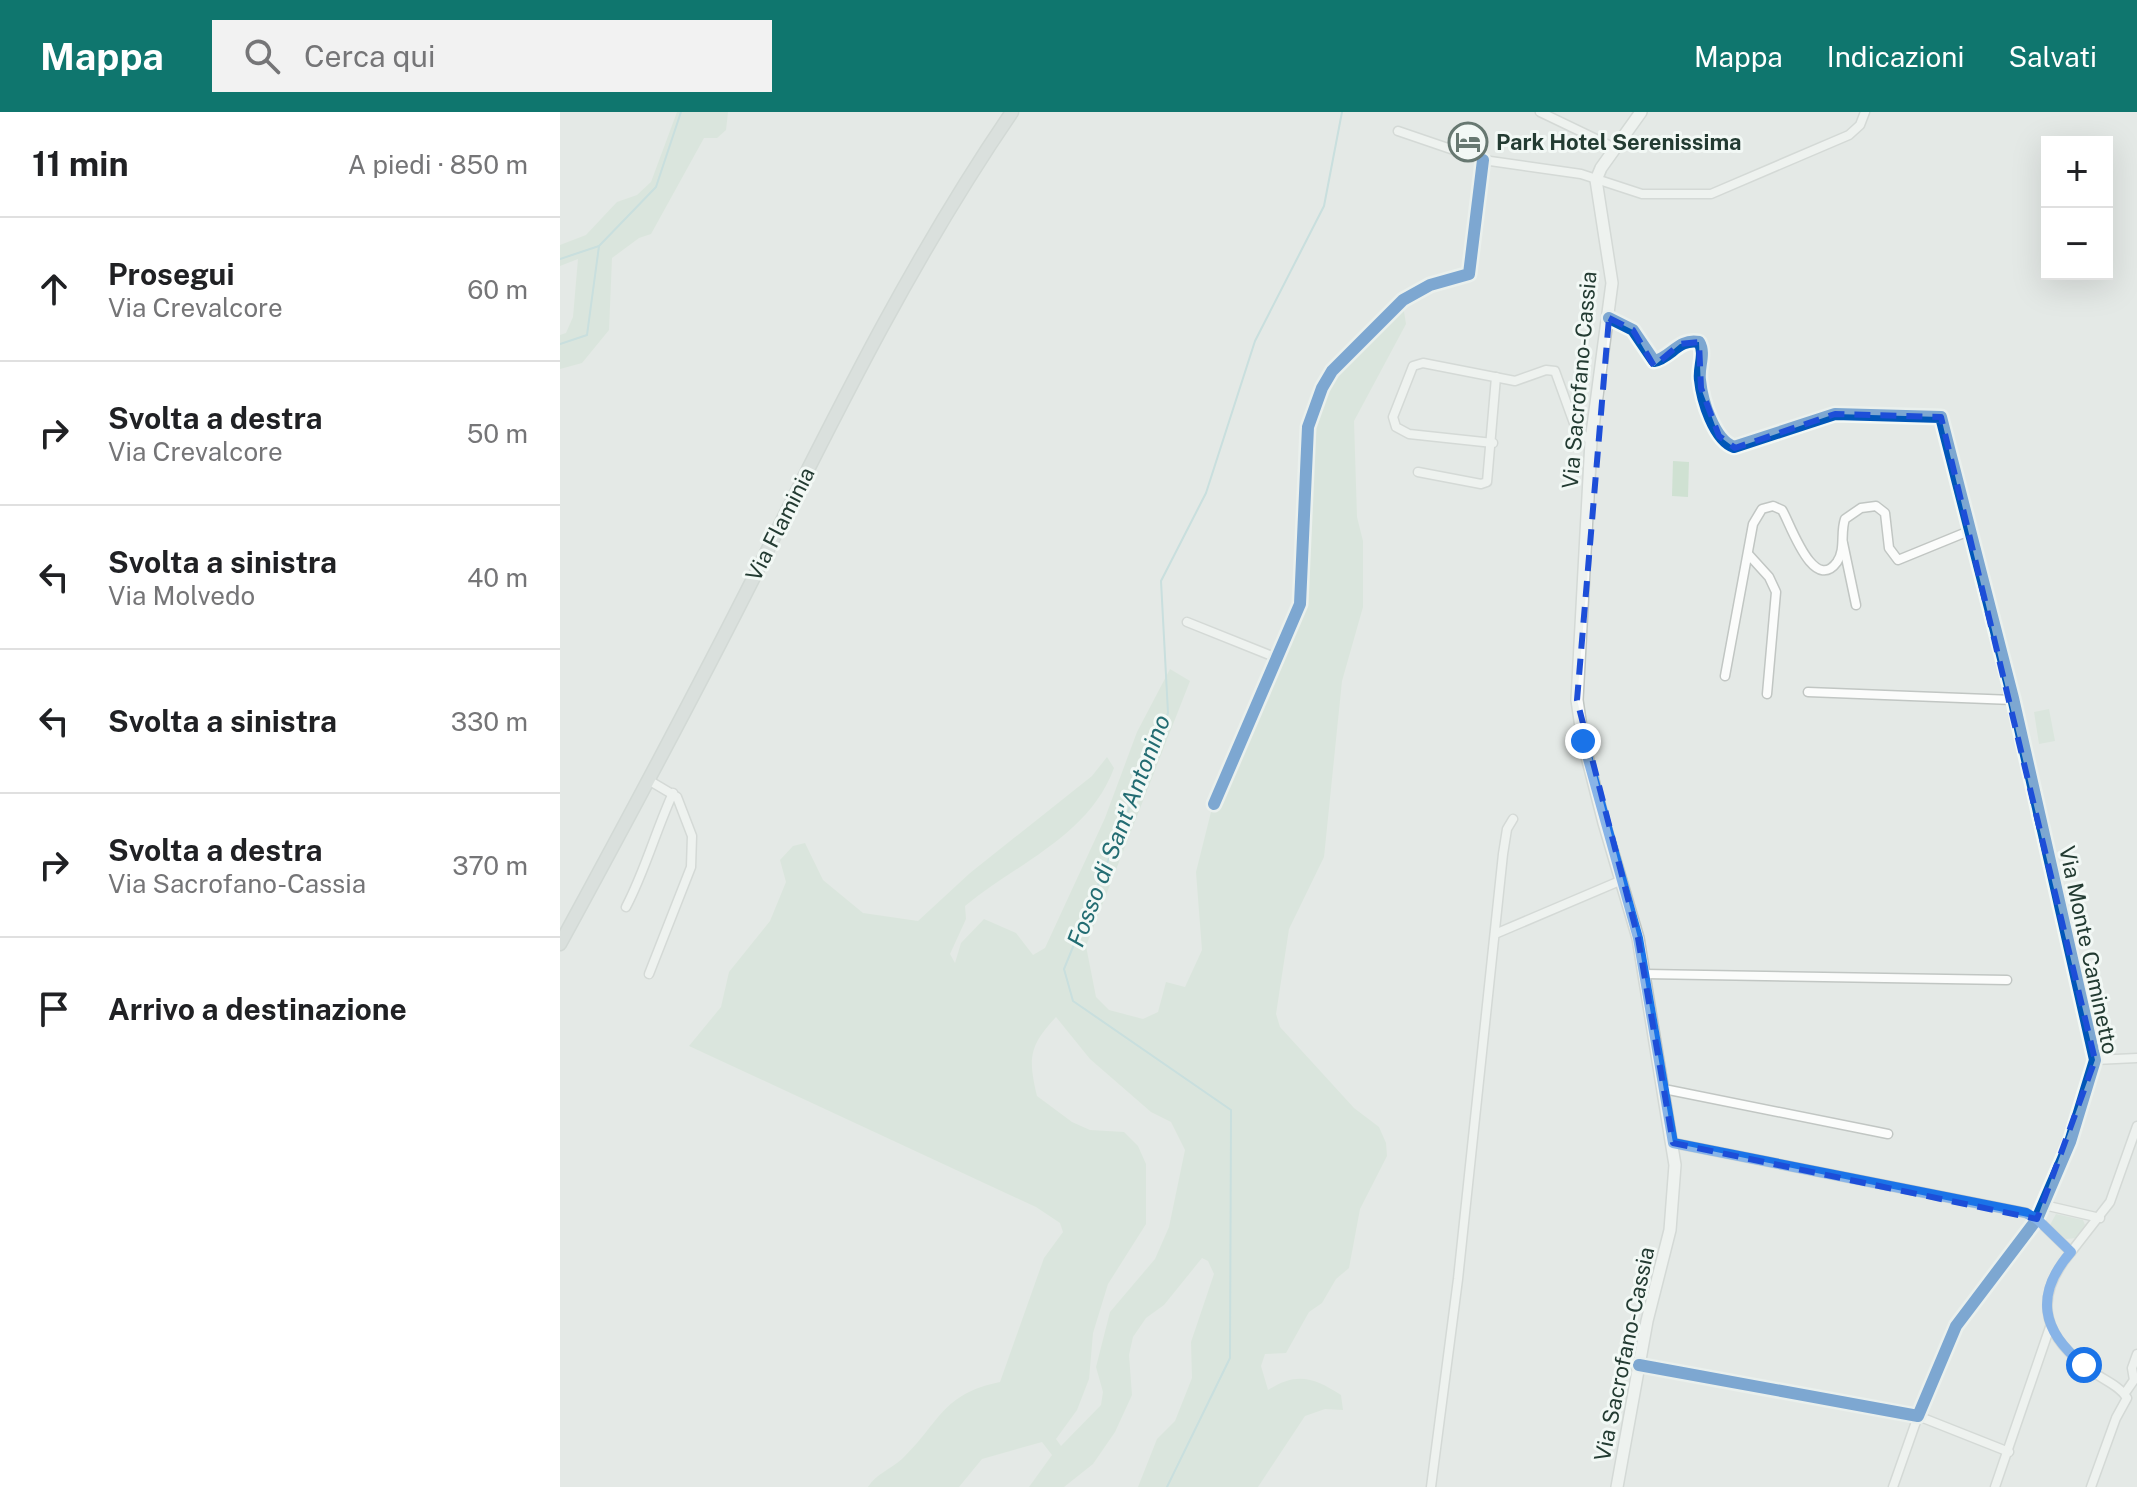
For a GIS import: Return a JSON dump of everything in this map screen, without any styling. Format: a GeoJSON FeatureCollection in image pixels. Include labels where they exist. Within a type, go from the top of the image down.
{"type":"FeatureCollection","features":[{"type":"Feature","properties":{"kind":"main road","name":"Via Flaminia"},"geometry":{"type":"LineString","coordinates":[[560,944],[650,781],[875,337],[931,236],[1012,112]]}},
{"type":"Feature","properties":{"kind":"street"},"geometry":{"type":"LineString","coordinates":[[1540,112],[1615,148]]}},
{"type":"Feature","properties":{"kind":"street"},"geometry":{"type":"LineString","coordinates":[[1398,131],[1483,160],[1581,174],[1642,194],[1711,194],[1849,135],[1860,125],[1865,112]]}},
{"type":"Feature","properties":{"kind":"street"},"geometry":{"type":"LineString","coordinates":[[1596,180],[1638,116]]}},
{"type":"Feature","properties":{"kind":"street"},"geometry":{"type":"LineString","coordinates":[[1214,804],[1302,594],[1306,439],[1322,388],[1332,371],[1403,300],[1430,285],[1469,274],[1483,160]]}},
{"type":"Feature","properties":{"kind":"street","name":"Via Sacrofano-Cassia"},"geometry":{"type":"LineString","coordinates":[[1596,180],[1611,270],[1609,318],[1591,441],[1577,700],[1583,741],[1645,974],[1673,1143],[1675,1193],[1617,1487]]}},
{"type":"Feature","properties":{"kind":"street","name":"Via Monte Caminetto"},"geometry":{"type":"LineString","coordinates":[[1609,318],[1633,330],[1654,361],[1660,361],[1685,342],[1699,342],[1702,351],[1701,388],[1719,436],[1734,447],[1835,414],[1941,417],[2013,700],[2095,1060],[2070,1142],[2044,1205],[2037,1219],[1956,1326],[1918,1416],[1893,1487]]}},
{"type":"Feature","properties":{"kind":"street"},"geometry":{"type":"LineString","coordinates":[[1493,443],[1409,434],[1396,427],[1393,417],[1409,371],[1417,364],[1523,380],[1546,370],[1555,371],[1576,429],[1591,441]]}},
{"type":"Feature","properties":{"kind":"street"},"geometry":{"type":"LineString","coordinates":[[1418,472],[1485,484],[1493,443],[1496,377]]}},
{"type":"Feature","properties":{"kind":"street"},"geometry":{"type":"LineString","coordinates":[[1725,676],[1754,520],[1760,511],[1769,507],[1784,513],[1800,549],[1817,566],[1834,565],[1843,543]]}},
{"type":"Feature","properties":{"kind":"street"},"geometry":{"type":"LineString","coordinates":[[1856,605],[1843,543],[1845,519],[1869,507],[1879,507],[1888,517],[1889,548],[1898,560],[1969,531]]}},
{"type":"Feature","properties":{"kind":"street"},"geometry":{"type":"LineString","coordinates":[[1749,555],[1769,577],[1776,592],[1767,694]]}},
{"type":"Feature","properties":{"kind":"street"},"geometry":{"type":"LineString","coordinates":[[1187,622],[1277,658]]}},
{"type":"Feature","properties":{"kind":"street"},"geometry":{"type":"LineString","coordinates":[[1808,692],[2013,700]]}},
{"type":"Feature","properties":{"kind":"street"},"geometry":{"type":"LineString","coordinates":[[649,974],[693,856],[690,827],[673,793],[650,781]]}},
{"type":"Feature","properties":{"kind":"street"},"geometry":{"type":"LineString","coordinates":[[626,907],[640,881],[651,841],[673,793]]}},
{"type":"Feature","properties":{"kind":"street"},"geometry":{"type":"LineString","coordinates":[[1431,1487],[1458,1279],[1506,835],[1513,819]]}},
{"type":"Feature","properties":{"kind":"street"},"geometry":{"type":"LineString","coordinates":[[1495,934],[1622,880]]}},
{"type":"Feature","properties":{"kind":"street"},"geometry":{"type":"LineString","coordinates":[[1645,974],[2007,980]]}},
{"type":"Feature","properties":{"kind":"street"},"geometry":{"type":"LineString","coordinates":[[2095,1060],[2137,1058]]}},
{"type":"Feature","properties":{"kind":"street"},"geometry":{"type":"LineString","coordinates":[[1664,1089],[1888,1134]]}},
{"type":"Feature","properties":{"kind":"street"},"geometry":{"type":"LineString","coordinates":[[2137,1126],[2113,1195],[2100,1218],[2071,1252],[2048,1290],[2046,1306],[2051,1327],[2072,1355],[2137,1395]]}},
{"type":"Feature","properties":{"kind":"street"},"geometry":{"type":"LineString","coordinates":[[1673,1143],[2026,1213],[2037,1219],[2071,1252]]}},
{"type":"Feature","properties":{"kind":"street"},"geometry":{"type":"LineString","coordinates":[[2044,1205],[2100,1218]]}},
{"type":"Feature","properties":{"kind":"street"},"geometry":{"type":"LineString","coordinates":[[1995,1487],[2051,1327]]}},
{"type":"Feature","properties":{"kind":"street"},"geometry":{"type":"LineString","coordinates":[[2091,1487],[2117,1416],[2127,1400],[2137,1354]]}},
{"type":"Feature","properties":{"kind":"street"},"geometry":{"type":"LineString","coordinates":[[1639,1365],[1918,1416],[2009,1452]]}},
{"type":"Feature","properties":{"kind":"highlighted area"},"geometry":{"type":"Polygon","coordinates":[[[1609,318],[1633,330],[1654,366],[1680,344],[1699,342],[1701,388],[1719,436],[1735,448],[1835,414],[1941,417],[2095,1060],[2037,1219],[1673,1143],[1638,938],[1577,700],[1609,318]]]}},
{"type":"Feature","properties":{"kind":"green space"},"geometry":{"type":"Polygon","coordinates":[[[677,112],[728,112],[726,130],[717,138],[704,138],[651,234],[639,238],[612,258],[609,330],[582,363],[560,369],[560,335],[566,333],[573,317],[578,259],[560,266],[560,245],[586,235],[617,202],[637,195],[651,182],[677,112]]]}},
{"type":"Feature","properties":{"kind":"green space"},"geometry":{"type":"Polygon","coordinates":[[[1403,305],[1406,324],[1354,421],[1357,517],[1363,541],[1363,607],[1342,681],[1324,857],[1289,929],[1276,1014],[1280,1027],[1354,1108],[1379,1127],[1386,1143],[1387,1156],[1360,1209],[1349,1268],[1336,1279],[1322,1303],[1309,1312],[1286,1353],[1265,1354],[1261,1366],[1268,1390],[1288,1380],[1314,1381],[1341,1395],[1343,1410],[1325,1409],[1305,1416],[1258,1487],[1138,1487],[1157,1439],[1175,1421],[1192,1378],[1191,1342],[1214,1274],[1208,1261],[1202,1258],[1164,1305],[1146,1318],[1133,1337],[1129,1355],[1132,1395],[1115,1432],[1093,1464],[1064,1487],[1029,1487],[1052,1455],[1042,1442],[982,1459],[959,1487],[868,1487],[915,1446],[953,1402],[980,1387],[1000,1382],[1044,1258],[1063,1232],[1060,1223],[1036,1207],[689,1046],[721,1007],[729,972],[770,921],[786,882],[780,860],[793,846],[805,843],[823,880],[863,913],[918,921],[970,873],[1092,776],[1107,757],[1114,768],[1103,792],[1070,830],[965,906],[966,919],[950,954],[955,963],[961,943],[984,919],[1016,933],[1033,955],[1045,948],[1105,818],[1137,732],[1170,669],[1190,681],[1086,946],[1096,997],[1109,1010],[1143,1019],[1158,1012],[1166,982],[1185,987],[1202,950],[1196,872],[1211,812],[1304,612],[1311,425],[1324,391],[1403,305]],[[1056,1017],[1040,1036],[1033,1053],[1032,1072],[1037,1096],[1072,1122],[1090,1130],[1124,1132],[1138,1146],[1146,1164],[1146,1224],[1108,1284],[1093,1333],[1089,1379],[1077,1410],[1056,1439],[1061,1446],[1101,1405],[1103,1392],[1096,1367],[1110,1312],[1155,1259],[1169,1227],[1185,1150],[1171,1122],[1151,1112],[1090,1059],[1056,1017]]]}},
{"type":"Feature","properties":{"kind":"green space"},"geometry":{"type":"Polygon","coordinates":[[[1673,461],[1689,462],[1688,497],[1672,496],[1673,461]]]}},
{"type":"Feature","properties":{"kind":"green space"},"geometry":{"type":"Polygon","coordinates":[[[2049,709],[2055,741],[2039,744],[2034,712],[2049,709]]]}},
{"type":"Feature","properties":{"kind":"green space"},"geometry":{"type":"Polygon","coordinates":[[[2056,1214],[2083,1220],[2085,1225],[2077,1238],[2066,1239],[2050,1225],[2056,1214]]]}},
{"type":"Feature","properties":{"kind":"waterway"},"geometry":{"type":"LineString","coordinates":[[560,259],[599,246],[656,187],[681,112]]}},
{"type":"Feature","properties":{"kind":"waterway","name":"Fosso di Sant'Antonino"},"geometry":{"type":"LineString","coordinates":[[1167,1487],[1230,1358],[1231,1110],[1073,1001],[1064,969],[1168,713],[1161,581],[1206,493],[1255,341],[1324,206],[1342,112]]}},
{"type":"Feature","properties":{"kind":"waterway"},"geometry":{"type":"LineString","coordinates":[[560,344],[587,335],[599,246]]}},
{"type":"Feature","properties":{"kind":"cycle path"},"geometry":{"type":"LineString","coordinates":[[1214,804],[1300,604],[1308,427],[1322,388],[1332,371],[1403,300],[1430,285],[1469,274],[1483,160]]}},
{"type":"Feature","properties":{"kind":"cycle path"},"geometry":{"type":"LineString","coordinates":[[1609,318],[1633,330],[1654,361],[1680,345],[1699,342],[1702,351],[1700,380],[1706,408],[1715,428],[1734,447],[1835,414],[1941,417],[2013,698],[2095,1060],[2070,1142],[2037,1219],[1956,1326],[1918,1416],[1639,1365]]}},
{"type":"Feature","properties":{"kind":"place","name":"Park Hotel Serenissima"},"geometry":{"type":"Point","coordinates":[1468,142]}},
{"type":"Feature","properties":{"kind":"route"},"geometry":{"type":"LineString","coordinates":[[1583,741],[1638,938],[1673,1143],[2026,1213],[2037,1219],[2071,1252],[2048,1290],[2046,1306],[2056,1338],[2084,1365]]}}]}
